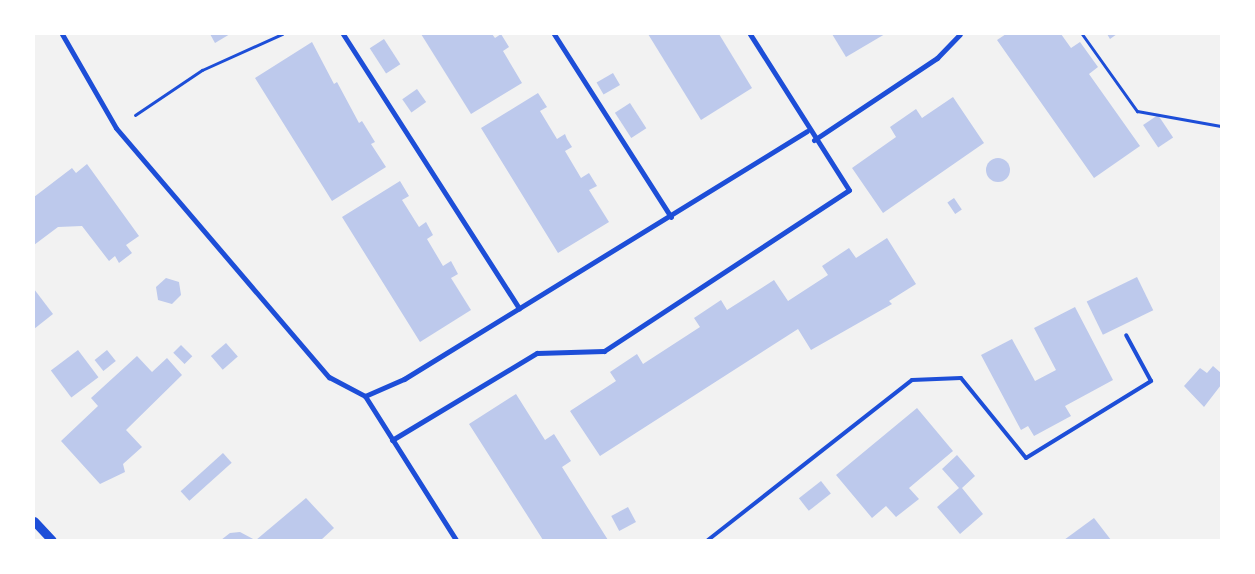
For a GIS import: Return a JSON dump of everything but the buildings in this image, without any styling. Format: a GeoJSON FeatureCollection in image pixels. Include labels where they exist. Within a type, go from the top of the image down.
{"type":"FeatureCollection","features":[{"type":"Feature","properties":{"kind":"street"},"geometry":{"type":"LineString","coordinates":[[62,34],[116,128],[329,377],[365,396],[456,540]]}},
{"type":"Feature","properties":{"kind":"street"},"geometry":{"type":"LineString","coordinates":[[343,34],[519,308]]}},
{"type":"Feature","properties":{"kind":"street"},"geometry":{"type":"LineString","coordinates":[[554,34],[671,217]]}},
{"type":"Feature","properties":{"kind":"street"},"geometry":{"type":"LineString","coordinates":[[392,440],[537,354],[604,351],[849,190],[807,131],[750,34]]}},
{"type":"Feature","properties":{"kind":"street"},"geometry":{"type":"LineString","coordinates":[[814,140],[937,58],[960,34]]}},
{"type":"Feature","properties":{"kind":"street"},"geometry":{"type":"LineString","coordinates":[[365,396],[404,379],[671,217],[807,131]]}},
{"type":"Feature","properties":{"kind":"street"},"geometry":{"type":"LineString","coordinates":[[34,521],[52,540]]}},
{"type":"Feature","properties":{"kind":"lane"},"geometry":{"type":"LineString","coordinates":[[708,540],[912,380],[961,378],[1026,458],[1151,381],[1126,335]]}},
{"type":"Feature","properties":{"kind":"path"},"geometry":{"type":"LineString","coordinates":[[116,128],[202,70],[282,34]]}},
{"type":"Feature","properties":{"kind":"path"},"geometry":{"type":"LineString","coordinates":[[1082,34],[1137,111],[1221,126]]}}]}
